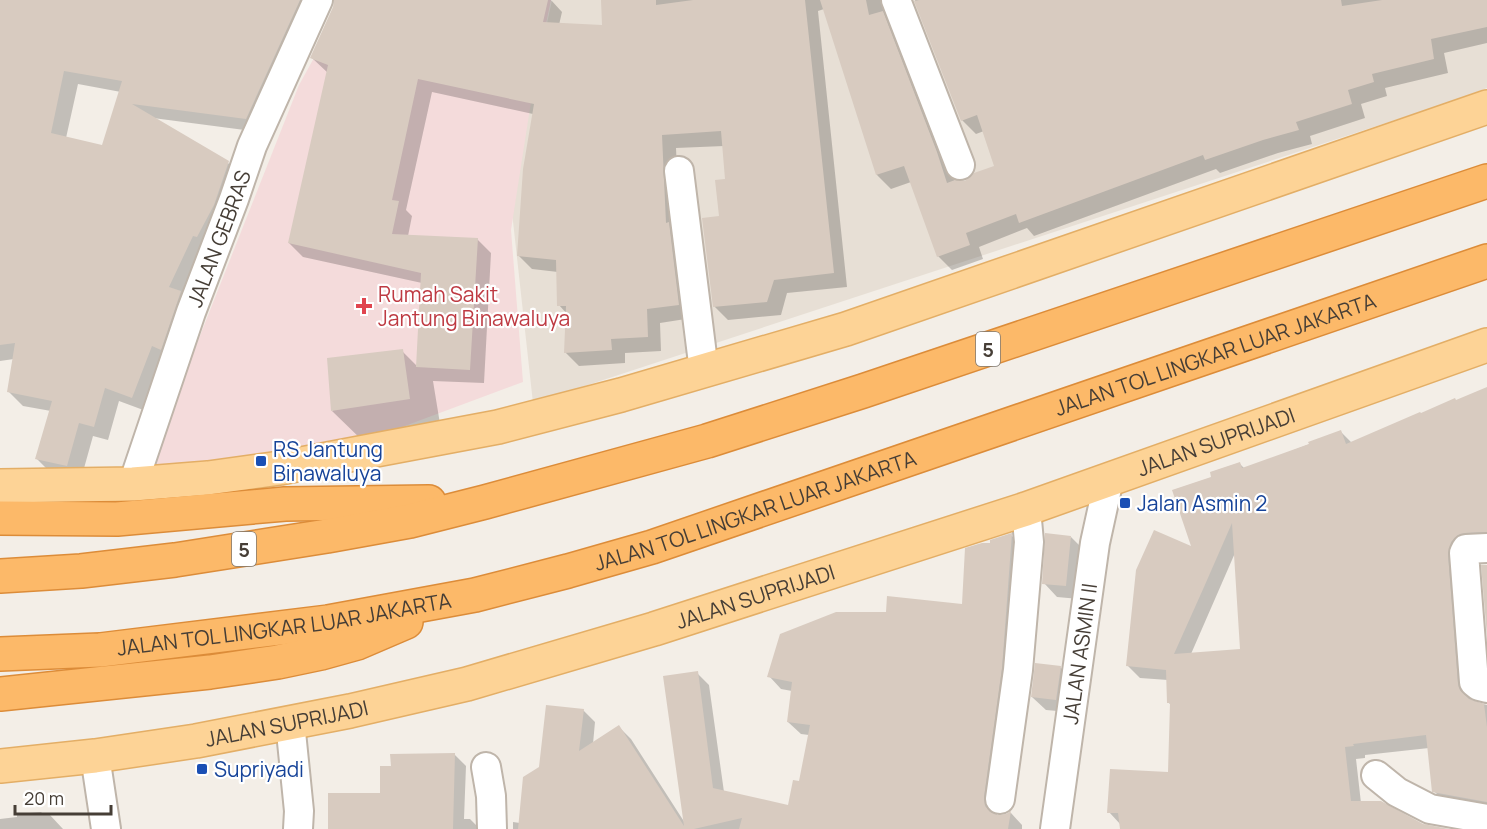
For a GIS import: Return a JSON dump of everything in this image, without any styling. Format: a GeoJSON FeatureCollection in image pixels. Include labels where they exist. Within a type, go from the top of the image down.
{"type":"FeatureCollection","features":[{"type":"Feature","properties":{"kind":"highway","name":"5"},"geometry":{"type":"LineString","coordinates":[[0,576],[81,571],[175,560],[410,521],[485,502],[707,441],[1487,181]]}},
{"type":"Feature","properties":{"kind":"highway","name":"JALAN TOL LINGKAR LUAR JAKARTA"},"geometry":{"type":"LineString","coordinates":[[0,654],[100,650],[328,622],[475,595],[568,571],[652,547],[1487,261]]}},
{"type":"Feature","properties":{"kind":"highway"},"geometry":{"type":"LineString","coordinates":[[0,518],[117,519],[285,504],[485,502]]}},
{"type":"Feature","properties":{"kind":"highway"},"geometry":{"type":"LineString","coordinates":[[0,694],[210,672],[321,653],[357,643],[475,595]]}},
{"type":"Feature","properties":{"kind":"main road"},"geometry":{"type":"LineString","coordinates":[[0,486],[133,484],[208,478],[385,450],[498,427],[621,395],[846,329],[1487,107]]}},
{"type":"Feature","properties":{"kind":"main road","name":"JALAN SUPRIJADI"},"geometry":{"type":"LineString","coordinates":[[0,766],[95,756],[196,741],[350,711],[467,684],[654,629],[1026,509],[1487,345]]}},
{"type":"Feature","properties":{"kind":"street","name":"JALAN GEBRAS"},"geometry":{"type":"LineString","coordinates":[[133,484],[191,312],[252,146],[318,0]]}},
{"type":"Feature","properties":{"kind":"street"},"geometry":{"type":"LineString","coordinates":[[896,0],[960,165]]}},
{"type":"Feature","properties":{"kind":"street"},"geometry":{"type":"LineString","coordinates":[[679,171],[704,371]]}},
{"type":"Feature","properties":{"kind":"street","name":"JALAN ASMIN II"},"geometry":{"type":"LineString","coordinates":[[1055,829],[1095,543],[1109,479]]}},
{"type":"Feature","properties":{"kind":"street"},"geometry":{"type":"LineString","coordinates":[[1000,799],[1010,739],[1019,658],[1029,542],[1026,509]]}},
{"type":"Feature","properties":{"kind":"street"},"geometry":{"type":"LineString","coordinates":[[1487,548],[1466,549],[1464,553],[1474,682],[1487,688]]}},
{"type":"Feature","properties":{"kind":"street"},"geometry":{"type":"LineString","coordinates":[[290,722],[299,811],[298,829]]}},
{"type":"Feature","properties":{"kind":"street"},"geometry":{"type":"LineString","coordinates":[[95,756],[106,829]]}},
{"type":"Feature","properties":{"kind":"street"},"geometry":{"type":"LineString","coordinates":[[486,767],[491,796],[492,829]]}},
{"type":"Feature","properties":{"kind":"street"},"geometry":{"type":"LineString","coordinates":[[1376,775],[1397,792],[1430,809],[1487,819]]}},
{"type":"Feature","properties":{"kind":"shaded area","name":"Rumah Sakit Jantung Binawaluya"},"geometry":{"type":"Polygon","coordinates":[[[346,0],[551,0],[535,76],[511,230],[523,382],[394,430],[145,475],[299,85],[346,0]]]}},
{"type":"Feature","properties":{"kind":"shaded area"},"geometry":{"type":"Polygon","coordinates":[[[552,0],[1487,0],[1487,88],[533,403],[510,194],[552,0]]]}},
{"type":"Feature","properties":{"kind":"building"},"geometry":{"type":"Polygon","coordinates":[[[0,0],[300,0],[246,119],[132,104],[229,161],[214,205],[197,237],[193,236],[169,287],[181,291],[161,350],[152,346],[132,398],[105,388],[94,427],[79,423],[67,466],[35,459],[52,401],[7,392],[15,343],[0,345],[0,0]],[[64,71],[51,133],[102,145],[122,81],[64,71]]]}},
{"type":"Feature","properties":{"kind":"building"},"geometry":{"type":"Polygon","coordinates":[[[334,0],[548,0],[543,22],[602,25],[601,0],[656,0],[656,5],[693,0],[805,0],[834,273],[774,280],[767,302],[713,307],[702,218],[719,216],[715,180],[725,179],[721,131],[662,135],[666,223],[669,222],[679,305],[647,309],[648,337],[611,339],[612,350],[564,353],[566,306],[557,306],[556,260],[517,256],[523,169],[534,104],[418,79],[392,200],[399,201],[392,234],[478,238],[470,370],[416,367],[421,273],[288,243],[328,65],[310,58],[334,0]]]}},
{"type":"Feature","properties":{"kind":"building"},"geometry":{"type":"Polygon","coordinates":[[[820,0],[866,0],[869,15],[883,11],[947,183],[955,180],[965,181],[974,173],[994,166],[977,115],[961,121],[914,1],[1341,0],[1342,6],[1382,0],[1487,0],[1487,27],[1431,39],[1434,59],[1372,74],[1374,82],[1348,90],[1352,104],[1296,122],[1299,130],[1205,160],[1203,155],[1019,223],[1016,214],[966,233],[970,245],[937,257],[904,166],[876,175],[820,0]]]}},
{"type":"Feature","properties":{"kind":"building"},"geometry":{"type":"Polygon","coordinates":[[[403,349],[410,399],[331,411],[327,358],[403,349]]]}},
{"type":"Feature","properties":{"kind":"building"},"geometry":{"type":"Polygon","coordinates":[[[1487,387],[1487,532],[1458,535],[1451,542],[1448,554],[1458,684],[1460,690],[1469,699],[1484,704],[1487,727],[1487,802],[1432,792],[1426,735],[1345,747],[1351,801],[1381,801],[1423,824],[1449,829],[1120,829],[1118,813],[1107,813],[1110,769],[1168,772],[1170,703],[1167,703],[1166,670],[1126,666],[1136,570],[1154,530],[1191,546],[1172,490],[1211,477],[1210,472],[1240,462],[1242,468],[1341,430],[1346,444],[1455,398],[1456,400],[1487,387]],[[1232,523],[1174,654],[1240,649],[1232,523]]]}},
{"type":"Feature","properties":{"kind":"building"},"geometry":{"type":"Polygon","coordinates":[[[1012,533],[1002,668],[984,797],[985,806],[990,812],[998,815],[1011,811],[1008,829],[739,829],[742,818],[694,829],[518,829],[523,777],[539,767],[546,705],[584,709],[579,751],[619,725],[684,826],[663,676],[698,671],[713,788],[788,805],[793,780],[799,781],[810,725],[787,722],[792,682],[767,677],[780,634],[836,612],[886,612],[887,596],[962,604],[965,548],[990,543],[990,540],[1012,533]]]}},
{"type":"Feature","properties":{"kind":"building"},"geometry":{"type":"Polygon","coordinates":[[[1045,533],[1071,536],[1066,586],[1042,584],[1045,533]]]}},
{"type":"Feature","properties":{"kind":"building"},"geometry":{"type":"Polygon","coordinates":[[[1481,565],[1487,565],[1487,636],[1481,565]]]}},
{"type":"Feature","properties":{"kind":"building"},"geometry":{"type":"Polygon","coordinates":[[[1035,663],[1061,666],[1056,700],[1031,697],[1035,663]]]}},
{"type":"Feature","properties":{"kind":"building"},"geometry":{"type":"Polygon","coordinates":[[[455,753],[453,829],[328,829],[328,793],[380,793],[380,766],[391,766],[390,754],[455,753]]]}},
{"type":"Feature","properties":{"kind":"place","name":"Rumah Sakit Jantung Binawaluya"},"geometry":{"type":"Point","coordinates":[364,306]}},
{"type":"Feature","properties":{"kind":"place","name":"RS Jantung Binawaluya"},"geometry":{"type":"Point","coordinates":[261,461]}},
{"type":"Feature","properties":{"kind":"place","name":"Jalan Asmin 2"},"geometry":{"type":"Point","coordinates":[1125,503]}},
{"type":"Feature","properties":{"kind":"place","name":"Supriyadi"},"geometry":{"type":"Point","coordinates":[202,769]}}]}
